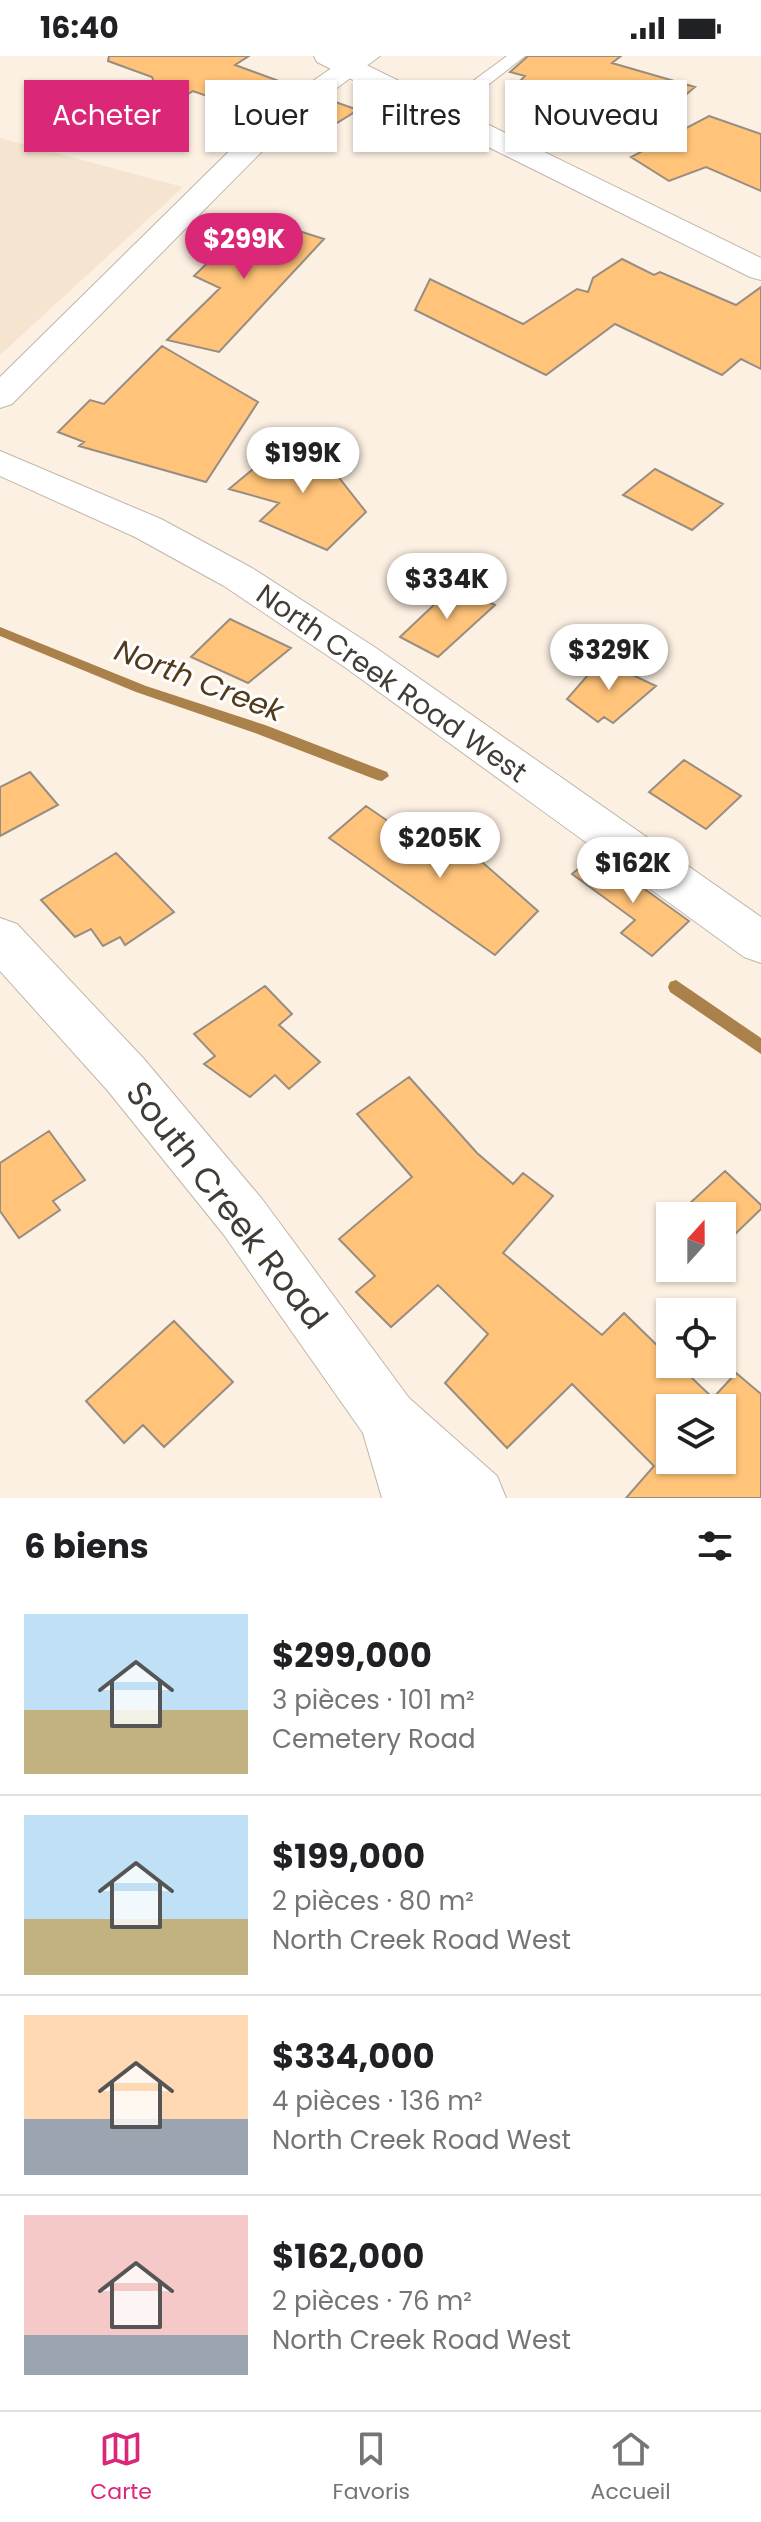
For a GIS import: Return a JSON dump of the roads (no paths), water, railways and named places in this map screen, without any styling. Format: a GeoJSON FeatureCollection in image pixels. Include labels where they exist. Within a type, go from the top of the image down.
{"type":"FeatureCollection","features":[{"type":"Feature","properties":{"kind":"street"},"geometry":{"type":"LineString","coordinates":[[0,397],[281,116],[347,60],[382,80]]}},
{"type":"Feature","properties":{"kind":"street"},"geometry":{"type":"LineString","coordinates":[[489,137],[761,270]]}},
{"type":"Feature","properties":{"kind":"street","name":"North Creek Road West"},"geometry":{"type":"LineString","coordinates":[[0,462],[148,528],[238,577],[361,658],[761,943]]}},
{"type":"Feature","properties":{"kind":"street","name":"South Creek Road"},"geometry":{"type":"LineString","coordinates":[[0,938],[126,1075],[243,1217],[388,1418],[413,1498]]}},
{"type":"Feature","properties":{"kind":"street"},"geometry":{"type":"LineString","coordinates":[[388,1418],[475,1498]]}},
{"type":"Feature","properties":{"kind":"lane"},"geometry":{"type":"LineString","coordinates":[[485,80],[517,56]]}},
{"type":"Feature","properties":{"kind":"waterway","name":"North Creek"},"geometry":{"type":"LineString","coordinates":[[0,631],[141,689],[260,729],[382,776]]}},
{"type":"Feature","properties":{"kind":"waterway","name":"North Creek"},"geometry":{"type":"LineString","coordinates":[[676,987],[761,1047]]}}]}
